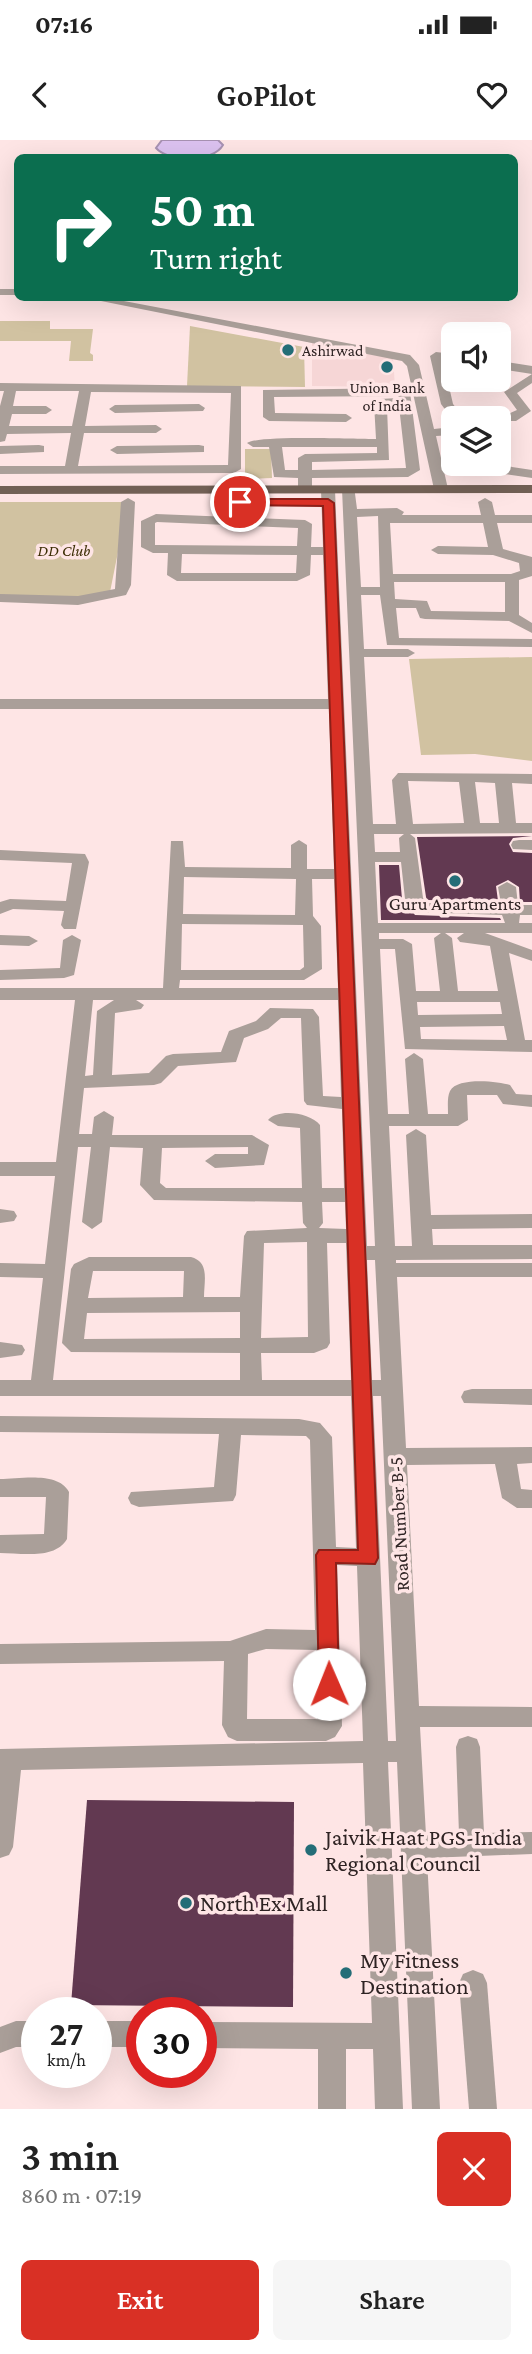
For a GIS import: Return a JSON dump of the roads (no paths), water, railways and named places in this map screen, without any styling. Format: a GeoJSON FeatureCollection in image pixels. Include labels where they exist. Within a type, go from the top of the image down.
{"type":"FeatureCollection","features":[{"type":"Feature","properties":{"kind":"main road"},"geometry":{"type":"LineString","coordinates":[[0,489],[227,489],[305,482],[328,496],[349,502],[487,511],[532,502]]}},
{"type":"Feature","properties":{"kind":"main road"},"geometry":{"type":"LineString","coordinates":[[349,502],[442,489],[532,489]]}},
{"type":"Feature","properties":{"kind":"main road"},"geometry":{"type":"LineString","coordinates":[[0,502],[128,502],[328,496]]}},
{"type":"Feature","properties":{"kind":"street"},"geometry":{"type":"LineString","coordinates":[[108,301],[405,358],[413,365],[442,489]]}},
{"type":"Feature","properties":{"kind":"street"},"geometry":{"type":"LineString","coordinates":[[441,357],[436,356],[441,378]]}},
{"type":"Feature","properties":{"kind":"street"},"geometry":{"type":"LineString","coordinates":[[511,367],[532,370]]}},
{"type":"Feature","properties":{"kind":"street"},"geometry":{"type":"LineString","coordinates":[[511,417],[525,411],[510,392],[532,378]]}},
{"type":"Feature","properties":{"kind":"street"},"geometry":{"type":"LineString","coordinates":[[0,470],[227,470],[236,467],[237,389],[6,387],[1,434],[77,429],[156,429]]}},
{"type":"Feature","properties":{"kind":"street"},"geometry":{"type":"LineString","coordinates":[[71,468],[86,387]]}},
{"type":"Feature","properties":{"kind":"street"},"geometry":{"type":"LineString","coordinates":[[153,470],[159,388]]}},
{"type":"Feature","properties":{"kind":"street"},"geometry":{"type":"LineString","coordinates":[[345,391],[348,442]]}},
{"type":"Feature","properties":{"kind":"street"},"geometry":{"type":"LineString","coordinates":[[275,443],[276,472],[305,482],[409,473],[413,470],[405,393],[268,392],[269,422],[303,417],[346,418]]}},
{"type":"Feature","properties":{"kind":"street"},"geometry":{"type":"LineString","coordinates":[[305,482],[305,458],[382,458],[381,402],[405,401]]}},
{"type":"Feature","properties":{"kind":"street"},"geometry":{"type":"LineString","coordinates":[[115,409],[199,408]]}},
{"type":"Feature","properties":{"kind":"street"},"geometry":{"type":"LineString","coordinates":[[3,410],[46,410]]}},
{"type":"Feature","properties":{"kind":"street"},"geometry":{"type":"LineString","coordinates":[[303,417],[303,442]]}},
{"type":"Feature","properties":{"kind":"street"},"geometry":{"type":"LineString","coordinates":[[511,421],[532,429]]}},
{"type":"Feature","properties":{"kind":"street"},"geometry":{"type":"LineString","coordinates":[[253,443],[348,442],[408,428]]}},
{"type":"Feature","properties":{"kind":"street"},"geometry":{"type":"LineString","coordinates":[[429,433],[441,432]]}},
{"type":"Feature","properties":{"kind":"street"},"geometry":{"type":"LineString","coordinates":[[0,450],[39,449]]}},
{"type":"Feature","properties":{"kind":"street"},"geometry":{"type":"LineString","coordinates":[[117,450],[199,449]]}},
{"type":"Feature","properties":{"kind":"street"},"geometry":{"type":"LineString","coordinates":[[227,470],[227,489]]}},
{"type":"Feature","properties":{"kind":"street"},"geometry":{"type":"LineString","coordinates":[[511,471],[532,474]]}},
{"type":"Feature","properties":{"kind":"street"},"geometry":{"type":"LineString","coordinates":[[328,496],[389,2109]]}},
{"type":"Feature","properties":{"kind":"street"},"geometry":{"type":"LineString","coordinates":[[0,598],[82,599],[109,597],[121,592],[124,585],[128,502]]}},
{"type":"Feature","properties":{"kind":"street","name":"Road Number B-5"},"geometry":{"type":"LineString","coordinates":[[349,502],[426,2109]]}},
{"type":"Feature","properties":{"kind":"street"},"geometry":{"type":"LineString","coordinates":[[532,510],[383,519],[392,642],[532,643]]}},
{"type":"Feature","properties":{"kind":"street"},"geometry":{"type":"LineString","coordinates":[[487,511],[532,519]]}},
{"type":"Feature","properties":{"kind":"street"},"geometry":{"type":"LineString","coordinates":[[487,511],[496,551]]}},
{"type":"Feature","properties":{"kind":"street"},"geometry":{"type":"LineString","coordinates":[[175,550],[174,575],[180,577],[297,577],[303,575],[304,551],[305,524],[156,518],[148,521],[148,547],[175,550],[304,551],[330,551]]}},
{"type":"Feature","properties":{"kind":"street"},"geometry":{"type":"LineString","coordinates":[[354,591],[388,591],[512,578],[527,573],[529,560],[501,555],[496,551],[438,550]]}},
{"type":"Feature","properties":{"kind":"street"},"geometry":{"type":"LineString","coordinates":[[512,578],[512,617]]}},
{"type":"Feature","properties":{"kind":"street"},"geometry":{"type":"LineString","coordinates":[[388,591],[422,604],[425,615],[512,617],[532,629]]}},
{"type":"Feature","properties":{"kind":"street"},"geometry":{"type":"LineString","coordinates":[[357,653],[532,652]]}},
{"type":"Feature","properties":{"kind":"street"},"geometry":{"type":"LineString","coordinates":[[0,704],[336,704]]}},
{"type":"Feature","properties":{"kind":"street"},"geometry":{"type":"LineString","coordinates":[[466,777],[472,829]]}},
{"type":"Feature","properties":{"kind":"street"},"geometry":{"type":"LineString","coordinates":[[532,779],[401,778],[414,899],[421,908],[512,919],[532,928]]}},
{"type":"Feature","properties":{"kind":"street"},"geometry":{"type":"LineString","coordinates":[[503,778],[508,828]]}},
{"type":"Feature","properties":{"kind":"street"},"geometry":{"type":"LineString","coordinates":[[365,829],[406,834],[532,828]]}},
{"type":"Feature","properties":{"kind":"street"},"geometry":{"type":"LineString","coordinates":[[171,994],[177,845]]}},
{"type":"Feature","properties":{"kind":"street"},"geometry":{"type":"LineString","coordinates":[[299,845],[304,919]]}},
{"type":"Feature","properties":{"kind":"street"},"geometry":{"type":"LineString","coordinates":[[0,855],[79,858],[81,862],[73,906],[68,971],[0,975]]}},
{"type":"Feature","properties":{"kind":"street"},"geometry":{"type":"LineString","coordinates":[[366,858],[409,857]]}},
{"type":"Feature","properties":{"kind":"street"},"geometry":{"type":"LineString","coordinates":[[176,872],[342,874]]}},
{"type":"Feature","properties":{"kind":"street"},"geometry":{"type":"LineString","coordinates":[[507,887],[512,919]]}},
{"type":"Feature","properties":{"kind":"street"},"geometry":{"type":"LineString","coordinates":[[0,909],[9,905],[73,906]]}},
{"type":"Feature","properties":{"kind":"street"},"geometry":{"type":"LineString","coordinates":[[370,937],[512,919],[532,910]]}},
{"type":"Feature","properties":{"kind":"street"},"geometry":{"type":"LineString","coordinates":[[172,975],[308,974],[313,969],[313,926],[304,919],[174,919]]}},
{"type":"Feature","properties":{"kind":"street"},"geometry":{"type":"LineString","coordinates":[[370,937],[403,944],[414,938],[481,938],[532,956]]}},
{"type":"Feature","properties":{"kind":"street"},"geometry":{"type":"LineString","coordinates":[[443,938],[450,996]]}},
{"type":"Feature","properties":{"kind":"street"},"geometry":{"type":"LineString","coordinates":[[0,940],[29,941]]}},
{"type":"Feature","properties":{"kind":"street"},"geometry":{"type":"LineString","coordinates":[[403,944],[413,1045],[524,1046],[512,1020],[498,944]]}},
{"type":"Feature","properties":{"kind":"street"},"geometry":{"type":"LineString","coordinates":[[0,993],[347,994]]}},
{"type":"Feature","properties":{"kind":"street"},"geometry":{"type":"LineString","coordinates":[[41,1388],[85,994]]}},
{"type":"Feature","properties":{"kind":"street"},"geometry":{"type":"LineString","coordinates":[[408,997],[508,996]]}},
{"type":"Feature","properties":{"kind":"street"},"geometry":{"type":"LineString","coordinates":[[75,1082],[154,1080],[159,1078],[163,1067],[173,1060],[229,1058],[236,1035],[262,1025],[272,1014],[272,1007],[111,1007],[106,1011],[102,1081]]}},
{"type":"Feature","properties":{"kind":"street"},"geometry":{"type":"LineString","coordinates":[[272,1014],[309,1014],[314,1101],[351,1104]]}},
{"type":"Feature","properties":{"kind":"street"},"geometry":{"type":"LineString","coordinates":[[411,1021],[512,1020]]}},
{"type":"Feature","properties":{"kind":"street"},"geometry":{"type":"LineString","coordinates":[[414,1059],[424,1252]]}},
{"type":"Feature","properties":{"kind":"street"},"geometry":{"type":"LineString","coordinates":[[378,1120],[418,1127],[458,1120],[458,1093],[462,1089],[505,1089],[508,1100],[532,1101]]}},
{"type":"Feature","properties":{"kind":"street"},"geometry":{"type":"LineString","coordinates":[[92,1222],[104,1116]]}},
{"type":"Feature","properties":{"kind":"street"},"geometry":{"type":"LineString","coordinates":[[193,1305],[194,1268],[191,1264],[89,1264],[81,1269],[73,1343],[79,1347],[310,1346],[319,1343],[309,1123],[278,1120]]}},
{"type":"Feature","properties":{"kind":"street"},"geometry":{"type":"LineString","coordinates":[[69,1140],[252,1141],[259,1145],[257,1160],[215,1161]]}},
{"type":"Feature","properties":{"kind":"street"},"geometry":{"type":"LineString","coordinates":[[152,1142],[150,1185],[161,1195],[354,1195]]}},
{"type":"Feature","properties":{"kind":"street"},"geometry":{"type":"LineString","coordinates":[[0,1169],[65,1169]]}},
{"type":"Feature","properties":{"kind":"street"},"geometry":{"type":"LineString","coordinates":[[422,1222],[532,1221]]}},
{"type":"Feature","properties":{"kind":"street"},"geometry":{"type":"LineString","coordinates":[[251,1388],[250,1304],[254,1236],[315,1229],[356,1244],[385,1262],[532,1270]]}},
{"type":"Feature","properties":{"kind":"street"},"geometry":{"type":"LineString","coordinates":[[385,1262],[424,1252],[532,1252]]}},
{"type":"Feature","properties":{"kind":"street"},"geometry":{"type":"LineString","coordinates":[[0,1270],[54,1271]]}},
{"type":"Feature","properties":{"kind":"street"},"geometry":{"type":"LineString","coordinates":[[77,1306],[250,1304]]}},
{"type":"Feature","properties":{"kind":"street"},"geometry":{"type":"LineString","coordinates":[[0,1388],[391,1388]]}},
{"type":"Feature","properties":{"kind":"street"},"geometry":{"type":"LineString","coordinates":[[472,1397],[532,1397]]}},
{"type":"Feature","properties":{"kind":"street"},"geometry":{"type":"LineString","coordinates":[[0,1424],[306,1427],[321,1437],[330,1726],[326,1730],[237,1730],[234,1725],[236,1654],[233,1651]]}},
{"type":"Feature","properties":{"kind":"street"},"geometry":{"type":"LineString","coordinates":[[139,1498],[225,1495],[231,1426]]}},
{"type":"Feature","properties":{"kind":"street"},"geometry":{"type":"LineString","coordinates":[[396,1457],[532,1455]]}},
{"type":"Feature","properties":{"kind":"street"},"geometry":{"type":"LineString","coordinates":[[505,1456],[510,1492],[517,1499],[532,1499]]}},
{"type":"Feature","properties":{"kind":"street"},"geometry":{"type":"LineString","coordinates":[[0,1488],[52,1488],[58,1492],[55,1539],[46,1544],[0,1544]]}},
{"type":"Feature","properties":{"kind":"street"},"geometry":{"type":"LineString","coordinates":[[326,1555],[368,1558]]}},
{"type":"Feature","properties":{"kind":"street"},"geometry":{"type":"LineString","coordinates":[[0,1654],[233,1651],[243,1643],[261,1639],[328,1641]]}},
{"type":"Feature","properties":{"kind":"street"},"geometry":{"type":"LineString","coordinates":[[407,1716],[532,1717]]}},
{"type":"Feature","properties":{"kind":"street"},"geometry":{"type":"LineString","coordinates":[[468,1747],[472,1845]]}},
{"type":"Feature","properties":{"kind":"street"},"geometry":{"type":"LineString","coordinates":[[0,1847],[5,1760],[408,1751]]}},
{"type":"Feature","properties":{"kind":"street"},"geometry":{"type":"LineString","coordinates":[[413,1847],[532,1843]]}},
{"type":"Feature","properties":{"kind":"street"},"geometry":{"type":"LineString","coordinates":[[473,1983],[483,2109]]}},
{"type":"Feature","properties":{"kind":"street"},"geometry":{"type":"LineString","coordinates":[[0,2040],[21,2034]]}},
{"type":"Feature","properties":{"kind":"street"},"geometry":{"type":"LineString","coordinates":[[217,2035],[387,2036]]}},
{"type":"Feature","properties":{"kind":"street"},"geometry":{"type":"LineString","coordinates":[[331,2035],[332,2109]]}},
{"type":"Feature","properties":{"kind":"place","name":"Ashirwad"},"geometry":{"type":"Point","coordinates":[288,350]}},
{"type":"Feature","properties":{"kind":"place","name":"Union Bank of India"},"geometry":{"type":"Point","coordinates":[387,367]}},
{"type":"Feature","properties":{"kind":"place","name":"Guru Apartments"},"geometry":{"type":"Point","coordinates":[455,881]}},
{"type":"Feature","properties":{"kind":"place","name":"Jaivik Haat PGS-India Regional Council"},"geometry":{"type":"Point","coordinates":[311,1850]}},
{"type":"Feature","properties":{"kind":"place","name":"North Ex Mall"},"geometry":{"type":"Point","coordinates":[186,1903]}},
{"type":"Feature","properties":{"kind":"place","name":"My Fitness Destination"},"geometry":{"type":"Point","coordinates":[346,1973]}},
{"type":"Feature","properties":{"kind":"park label","name":"DD Club"},"geometry":{"type":"Point","coordinates":[64,550]}}]}
